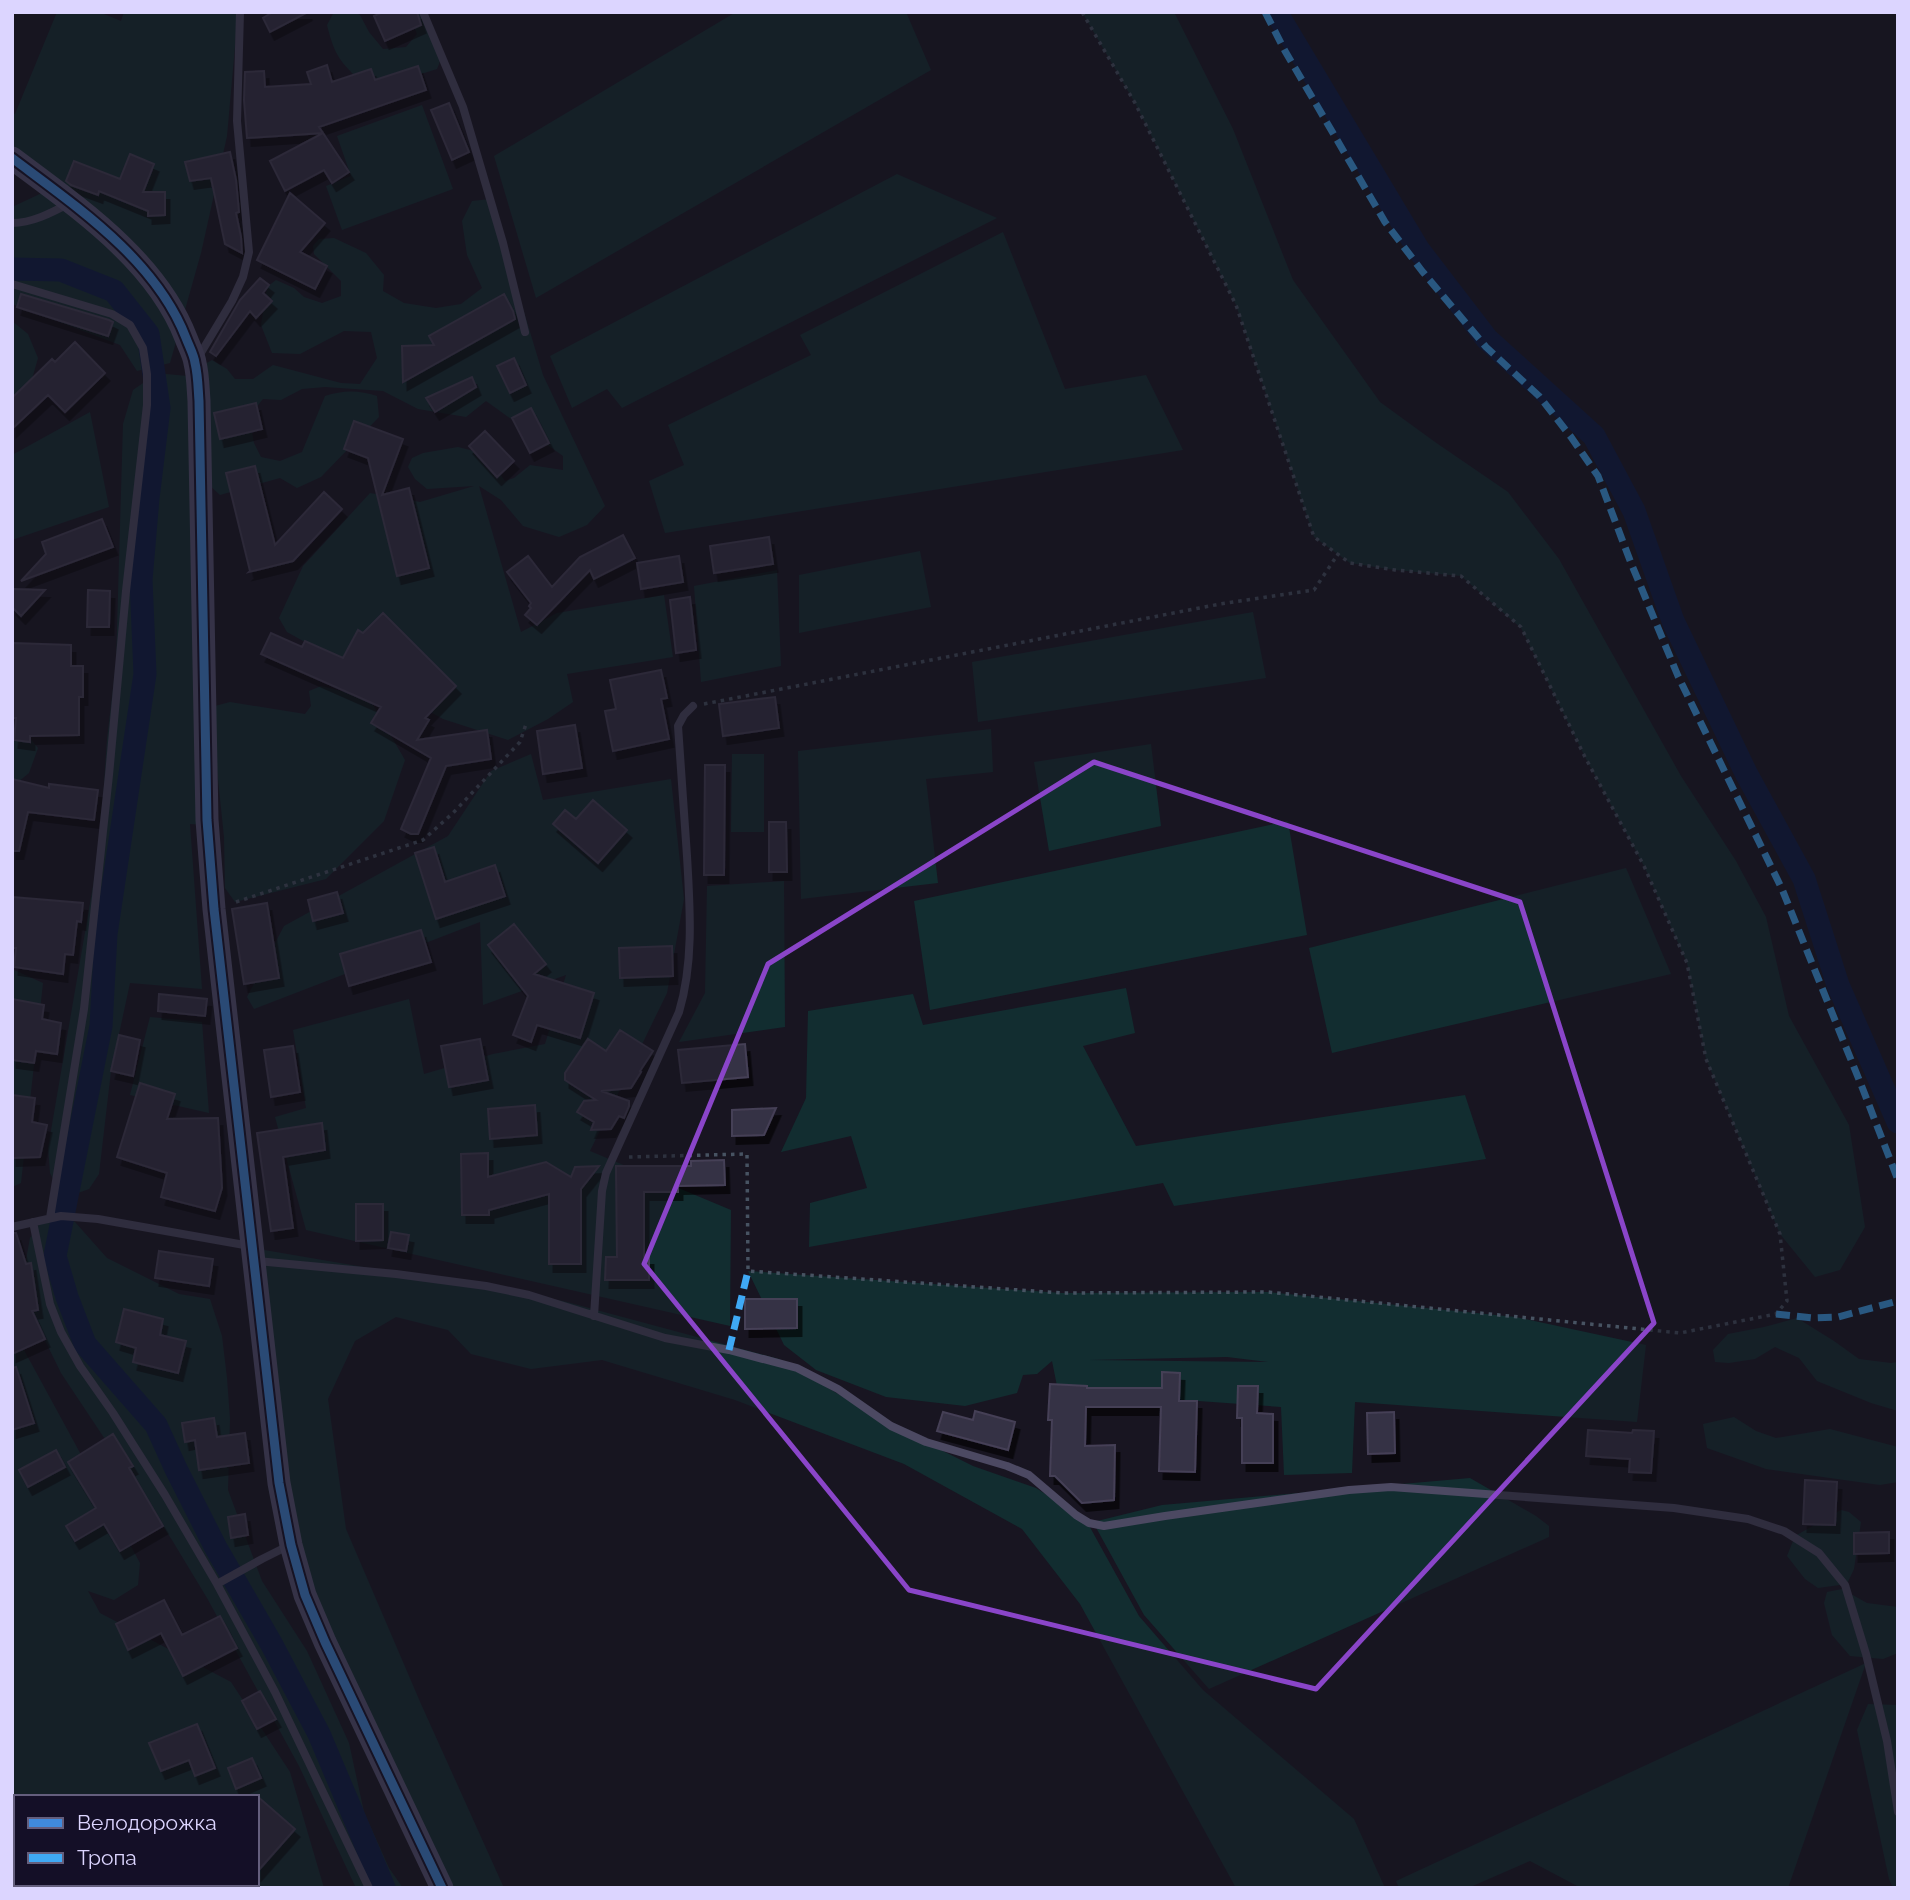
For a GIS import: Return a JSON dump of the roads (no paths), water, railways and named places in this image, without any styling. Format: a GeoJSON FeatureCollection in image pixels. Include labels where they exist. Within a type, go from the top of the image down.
{"type":"FeatureCollection","features":[{"type":"Feature","properties":{"kind":"street"},"geometry":{"type":"LineString","coordinates":[[12,158],[71,202],[141,264],[162,291],[181,324],[195,362],[199,401],[207,820],[214,909],[279,1483],[304,1595],[442,1888]]}},
{"type":"Feature","properties":{"kind":"lane"},"geometry":{"type":"LineString","coordinates":[[195,362],[233,301],[249,252],[237,121],[240,12]]}},
{"type":"Feature","properties":{"kind":"lane"},"geometry":{"type":"LineString","coordinates":[[423,12],[463,107],[503,243],[525,332]]}},
{"type":"Feature","properties":{"kind":"lane"},"geometry":{"type":"LineString","coordinates":[[12,223],[35,219],[71,202]]}},
{"type":"Feature","properties":{"kind":"lane"},"geometry":{"type":"LineString","coordinates":[[12,284],[112,314],[130,324],[143,348],[147,374],[147,405],[87,982],[50,1218]]}},
{"type":"Feature","properties":{"kind":"lane"},"geometry":{"type":"LineString","coordinates":[[594,1316],[602,1191],[606,1173],[679,1012],[685,992],[690,906],[678,726],[693,706]]}},
{"type":"Feature","properties":{"kind":"lane"},"geometry":{"type":"LineString","coordinates":[[12,1227],[61,1216],[98,1219],[253,1254],[486,1286],[529,1295],[665,1338],[797,1368],[838,1388],[891,1426],[926,1442],[1029,1475],[1076,1516],[1104,1526],[1336,1492],[1391,1487],[1674,1508],[1748,1519],[1784,1531],[1819,1553],[1846,1584],[1887,1741],[1898,1812]]}},
{"type":"Feature","properties":{"kind":"lane"},"geometry":{"type":"LineString","coordinates":[[33,1222],[50,1304],[61,1332],[80,1366],[165,1495],[217,1584],[275,1692],[369,1888]]}},
{"type":"Feature","properties":{"kind":"lane"},"geometry":{"type":"LineString","coordinates":[[217,1584],[291,1545]]}},
{"type":"Feature","properties":{"kind":"waterway"},"geometry":{"type":"LineString","coordinates":[[1276,12],[1418,249],[1487,339],[1594,436],[1634,511],[1673,621],[1746,773],[1804,879],[1838,985],[1898,1122]]}},
{"type":"Feature","properties":{"kind":"waterway"},"geometry":{"type":"LineString","coordinates":[[12,269],[61,270],[114,291],[148,334],[159,408],[141,580],[145,674],[106,934],[101,1026],[55,1256],[85,1344],[156,1425],[216,1548],[319,1734],[384,1888]]}}]}
